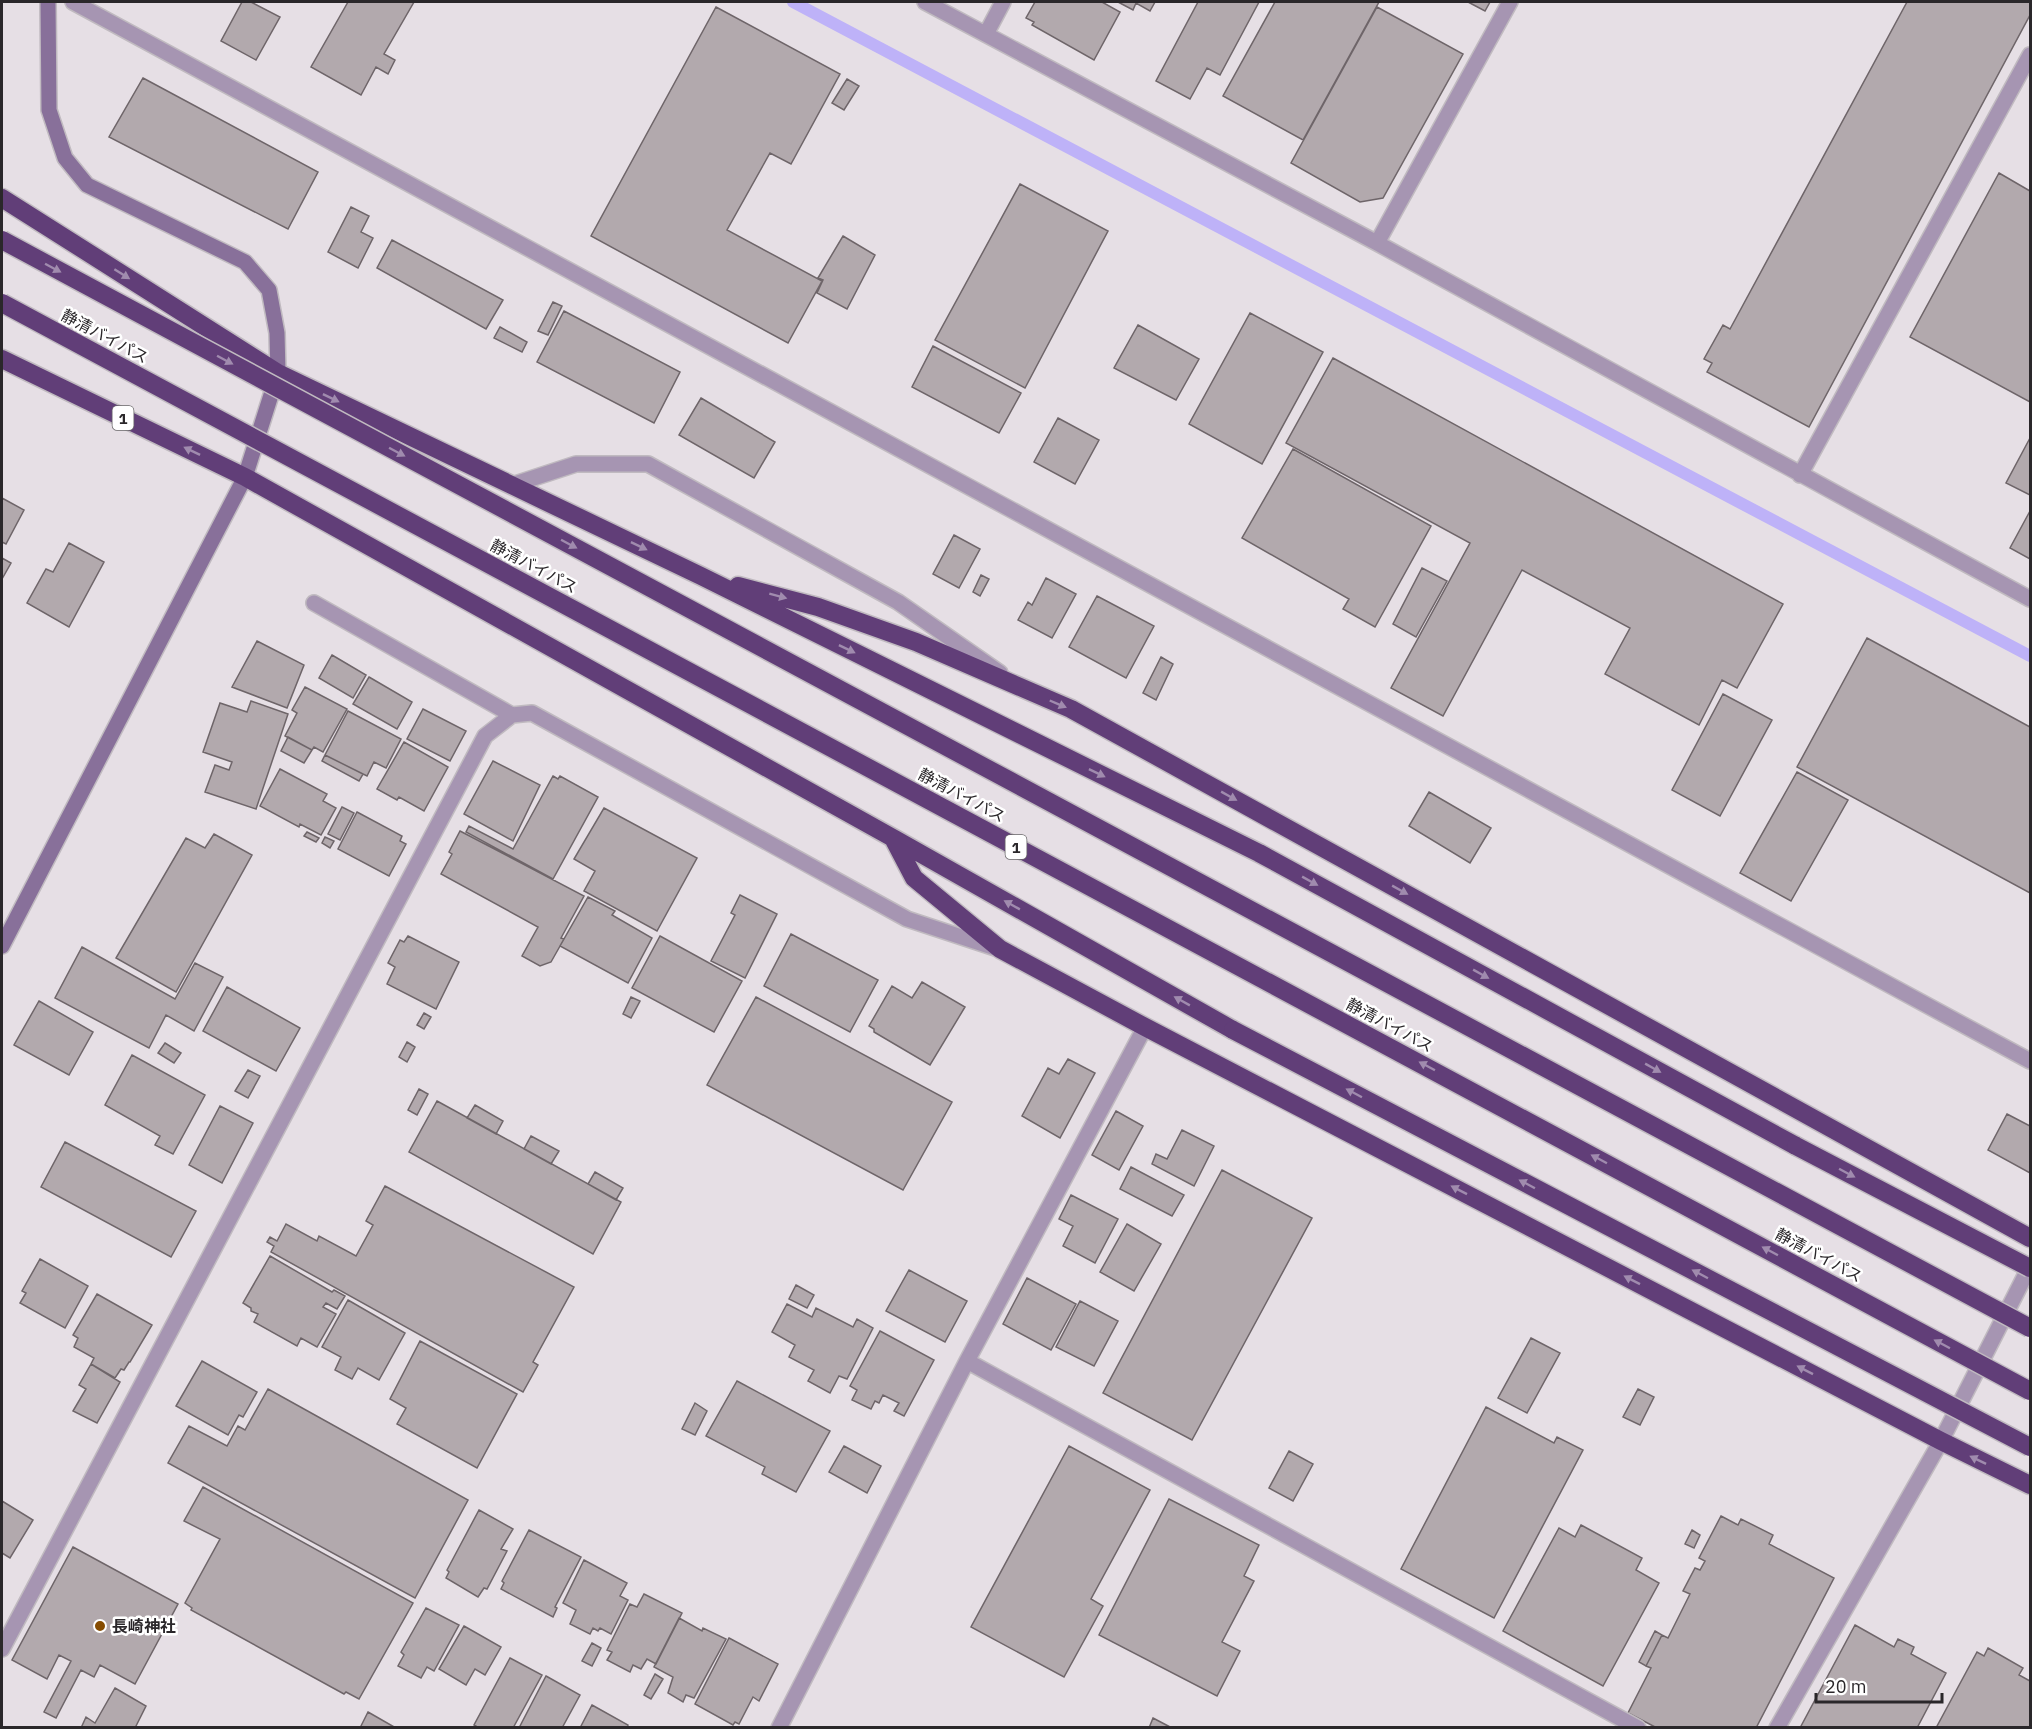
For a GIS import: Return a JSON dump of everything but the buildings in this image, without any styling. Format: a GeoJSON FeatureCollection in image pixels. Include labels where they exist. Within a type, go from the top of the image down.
{"type":"FeatureCollection","features":[{"type":"Feature","properties":{"kind":"highway"},"geometry":{"type":"LineString","coordinates":[[2,198],[278,373],[701,576],[1259,853],[1796,1146],[2031,1267]]}},
{"type":"Feature","properties":{"kind":"highway"},"geometry":{"type":"LineString","coordinates":[[2,240],[2031,1328]]}},
{"type":"Feature","properties":{"kind":"highway","name":"静清バイパス"},"geometry":{"type":"LineString","coordinates":[[2,303],[2031,1391]]}},
{"type":"Feature","properties":{"kind":"highway","name":"1"},"geometry":{"type":"LineString","coordinates":[[2,359],[245,477],[893,838]]}},
{"type":"Feature","properties":{"kind":"highway"},"geometry":{"type":"LineString","coordinates":[[701,576],[818,607],[916,642],[1071,710],[2031,1238]]}},
{"type":"Feature","properties":{"kind":"highway"},"geometry":{"type":"LineString","coordinates":[[893,838],[914,878],[1000,949],[1145,1027],[1941,1442],[2031,1485]]}},
{"type":"Feature","properties":{"kind":"highway"},"geometry":{"type":"LineString","coordinates":[[893,838],[1233,1030],[2031,1447]]}},
{"type":"Feature","properties":{"kind":"street"},"geometry":{"type":"LineString","coordinates":[[2,946],[245,477],[278,373],[277,333],[269,290],[245,262],[87,185],[65,158],[49,110],[48,2]]}},
{"type":"Feature","properties":{"kind":"street"},"geometry":{"type":"LineString","coordinates":[[73,2],[2031,1061]]}},
{"type":"Feature","properties":{"kind":"street"},"geometry":{"type":"LineString","coordinates":[[925,2],[1377,243],[2031,599]]}},
{"type":"Feature","properties":{"kind":"street"},"geometry":{"type":"LineString","coordinates":[[986,34],[1003,2]]}},
{"type":"Feature","properties":{"kind":"street"},"geometry":{"type":"LineString","coordinates":[[1377,243],[1510,2]]}},
{"type":"Feature","properties":{"kind":"street"},"geometry":{"type":"LineString","coordinates":[[1800,475],[2031,55]]}},
{"type":"Feature","properties":{"kind":"street"},"geometry":{"type":"LineString","coordinates":[[513,485],[576,464],[648,464],[898,602],[1023,689]]}},
{"type":"Feature","properties":{"kind":"street"},"geometry":{"type":"LineString","coordinates":[[314,603],[512,715]]}},
{"type":"Feature","properties":{"kind":"street"},"geometry":{"type":"LineString","coordinates":[[2,1649],[485,735],[512,715],[531,713],[907,919],[1000,949]]}},
{"type":"Feature","properties":{"kind":"street"},"geometry":{"type":"LineString","coordinates":[[779,1728],[967,1360],[1145,1027]]}},
{"type":"Feature","properties":{"kind":"street"},"geometry":{"type":"LineString","coordinates":[[1777,1728],[1941,1442],[2031,1267]]}},
{"type":"Feature","properties":{"kind":"street"},"geometry":{"type":"LineString","coordinates":[[967,1360],[1638,1728]]}},
{"type":"Feature","properties":{"kind":"waterway"},"geometry":{"type":"LineString","coordinates":[[793,2],[2030,656]]}},
{"type":"Feature","properties":{"kind":"place","name":"長崎神社"},"geometry":{"type":"Point","coordinates":[100,1626]}}]}
